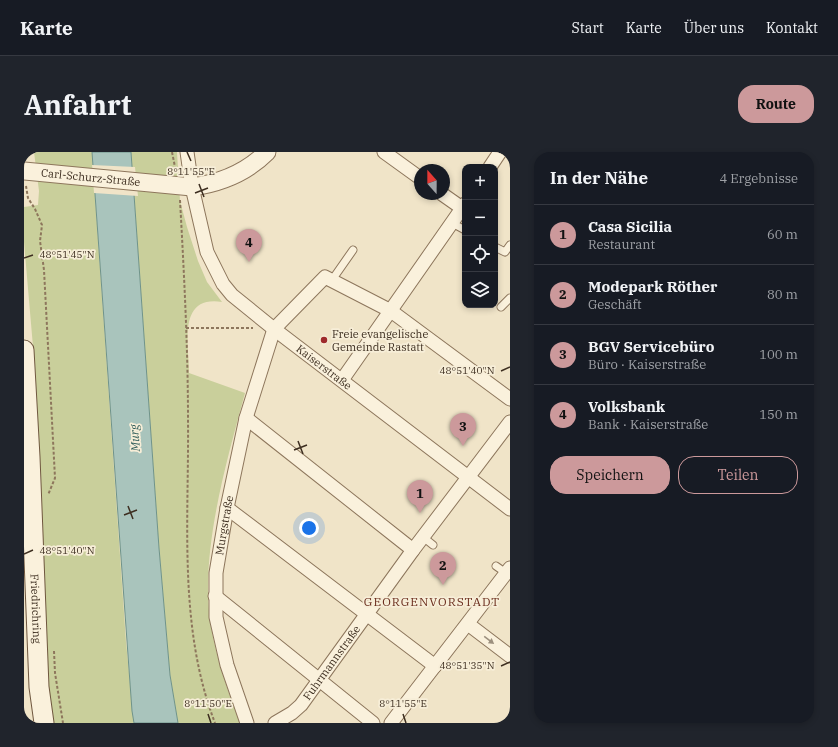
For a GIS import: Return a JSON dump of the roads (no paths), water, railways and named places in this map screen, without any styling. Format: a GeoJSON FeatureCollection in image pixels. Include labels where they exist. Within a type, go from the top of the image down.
{"type":"FeatureCollection","features":[{"type":"Feature","properties":{"kind":"main road","name":"Friedrichring"},"geometry":{"type":"LineString","coordinates":[[24,350],[27,458],[34,500],[39,687],[44,723]]}},
{"type":"Feature","properties":{"kind":"street","name":"Kaiserstraße"},"geometry":{"type":"LineString","coordinates":[[187,152],[181,186],[207,252],[218,274],[232,295],[274,329],[510,509]]}},
{"type":"Feature","properties":{"kind":"street","name":"Carl-Schurz-Straße"},"geometry":{"type":"LineString","coordinates":[[24,171],[181,186],[217,182],[233,176],[247,168],[267,152]]}},
{"type":"Feature","properties":{"kind":"street"},"geometry":{"type":"LineString","coordinates":[[384,152],[414,174]]}},
{"type":"Feature","properties":{"kind":"street"},"geometry":{"type":"LineString","coordinates":[[492,164],[500,152]]}},
{"type":"Feature","properties":{"kind":"street"},"geometry":{"type":"LineString","coordinates":[[450,198],[462,205]]}},
{"type":"Feature","properties":{"kind":"street"},"geometry":{"type":"LineString","coordinates":[[342,380],[462,209]]}},
{"type":"Feature","properties":{"kind":"street"},"geometry":{"type":"LineString","coordinates":[[274,329],[326,277],[391,311],[510,400]]}},
{"type":"Feature","properties":{"kind":"street","name":"Murgstraße"},"geometry":{"type":"LineString","coordinates":[[247,723],[233,684],[220,639],[215,596],[216,573],[227,508],[246,418],[274,329]]}},
{"type":"Feature","properties":{"kind":"street"},"geometry":{"type":"LineString","coordinates":[[246,418],[413,550]]}},
{"type":"Feature","properties":{"kind":"street","name":"Fuhrmannstraße"},"geometry":{"type":"LineString","coordinates":[[275,723],[292,713],[301,705],[413,550],[428,541],[468,477],[510,422]]}},
{"type":"Feature","properties":{"kind":"street"},"geometry":{"type":"LineString","coordinates":[[227,508],[435,666]]}},
{"type":"Feature","properties":{"kind":"street"},"geometry":{"type":"LineString","coordinates":[[391,723],[468,624],[504,569]]}},
{"type":"Feature","properties":{"kind":"street"},"geometry":{"type":"LineString","coordinates":[[215,596],[373,723]]}},
{"type":"Feature","properties":{"kind":"street"},"geometry":{"type":"LineString","coordinates":[[468,624],[510,656]]}},
{"type":"Feature","properties":{"kind":"lane"},"geometry":{"type":"LineString","coordinates":[[452,223],[462,228]]}},
{"type":"Feature","properties":{"kind":"lane"},"geometry":{"type":"LineString","coordinates":[[498,248],[505,252],[510,245]]}},
{"type":"Feature","properties":{"kind":"lane"},"geometry":{"type":"LineString","coordinates":[[332,280],[353,250]]}},
{"type":"Feature","properties":{"kind":"lane"},"geometry":{"type":"LineString","coordinates":[[501,307],[510,298]]}},
{"type":"Feature","properties":{"kind":"water","name":"Murg"},"geometry":{"type":"Polygon","coordinates":[[[92,152],[131,152],[159,548],[170,675],[178,723],[134,723],[132,711],[92,152]]]}},
{"type":"Feature","properties":{"kind":"place","name":"Volksbank"},"geometry":{"type":"Point","coordinates":[249,262]}},
{"type":"Feature","properties":{"kind":"place","name":"Freie evangelische Gemeinde Rastatt"},"geometry":{"type":"Point","coordinates":[324,340]}},
{"type":"Feature","properties":{"kind":"place","name":"BGV Servicebüro"},"geometry":{"type":"Point","coordinates":[463,446]}},
{"type":"Feature","properties":{"kind":"place","name":"Casa Sicilia"},"geometry":{"type":"Point","coordinates":[420,513]}},
{"type":"Feature","properties":{"kind":"place","name":"Modepark Röther"},"geometry":{"type":"Point","coordinates":[443,585]}},
{"type":"Feature","properties":{"kind":"district","name":"GEORGENVORSTADT"},"geometry":{"type":"Point","coordinates":[432,602]}}]}
